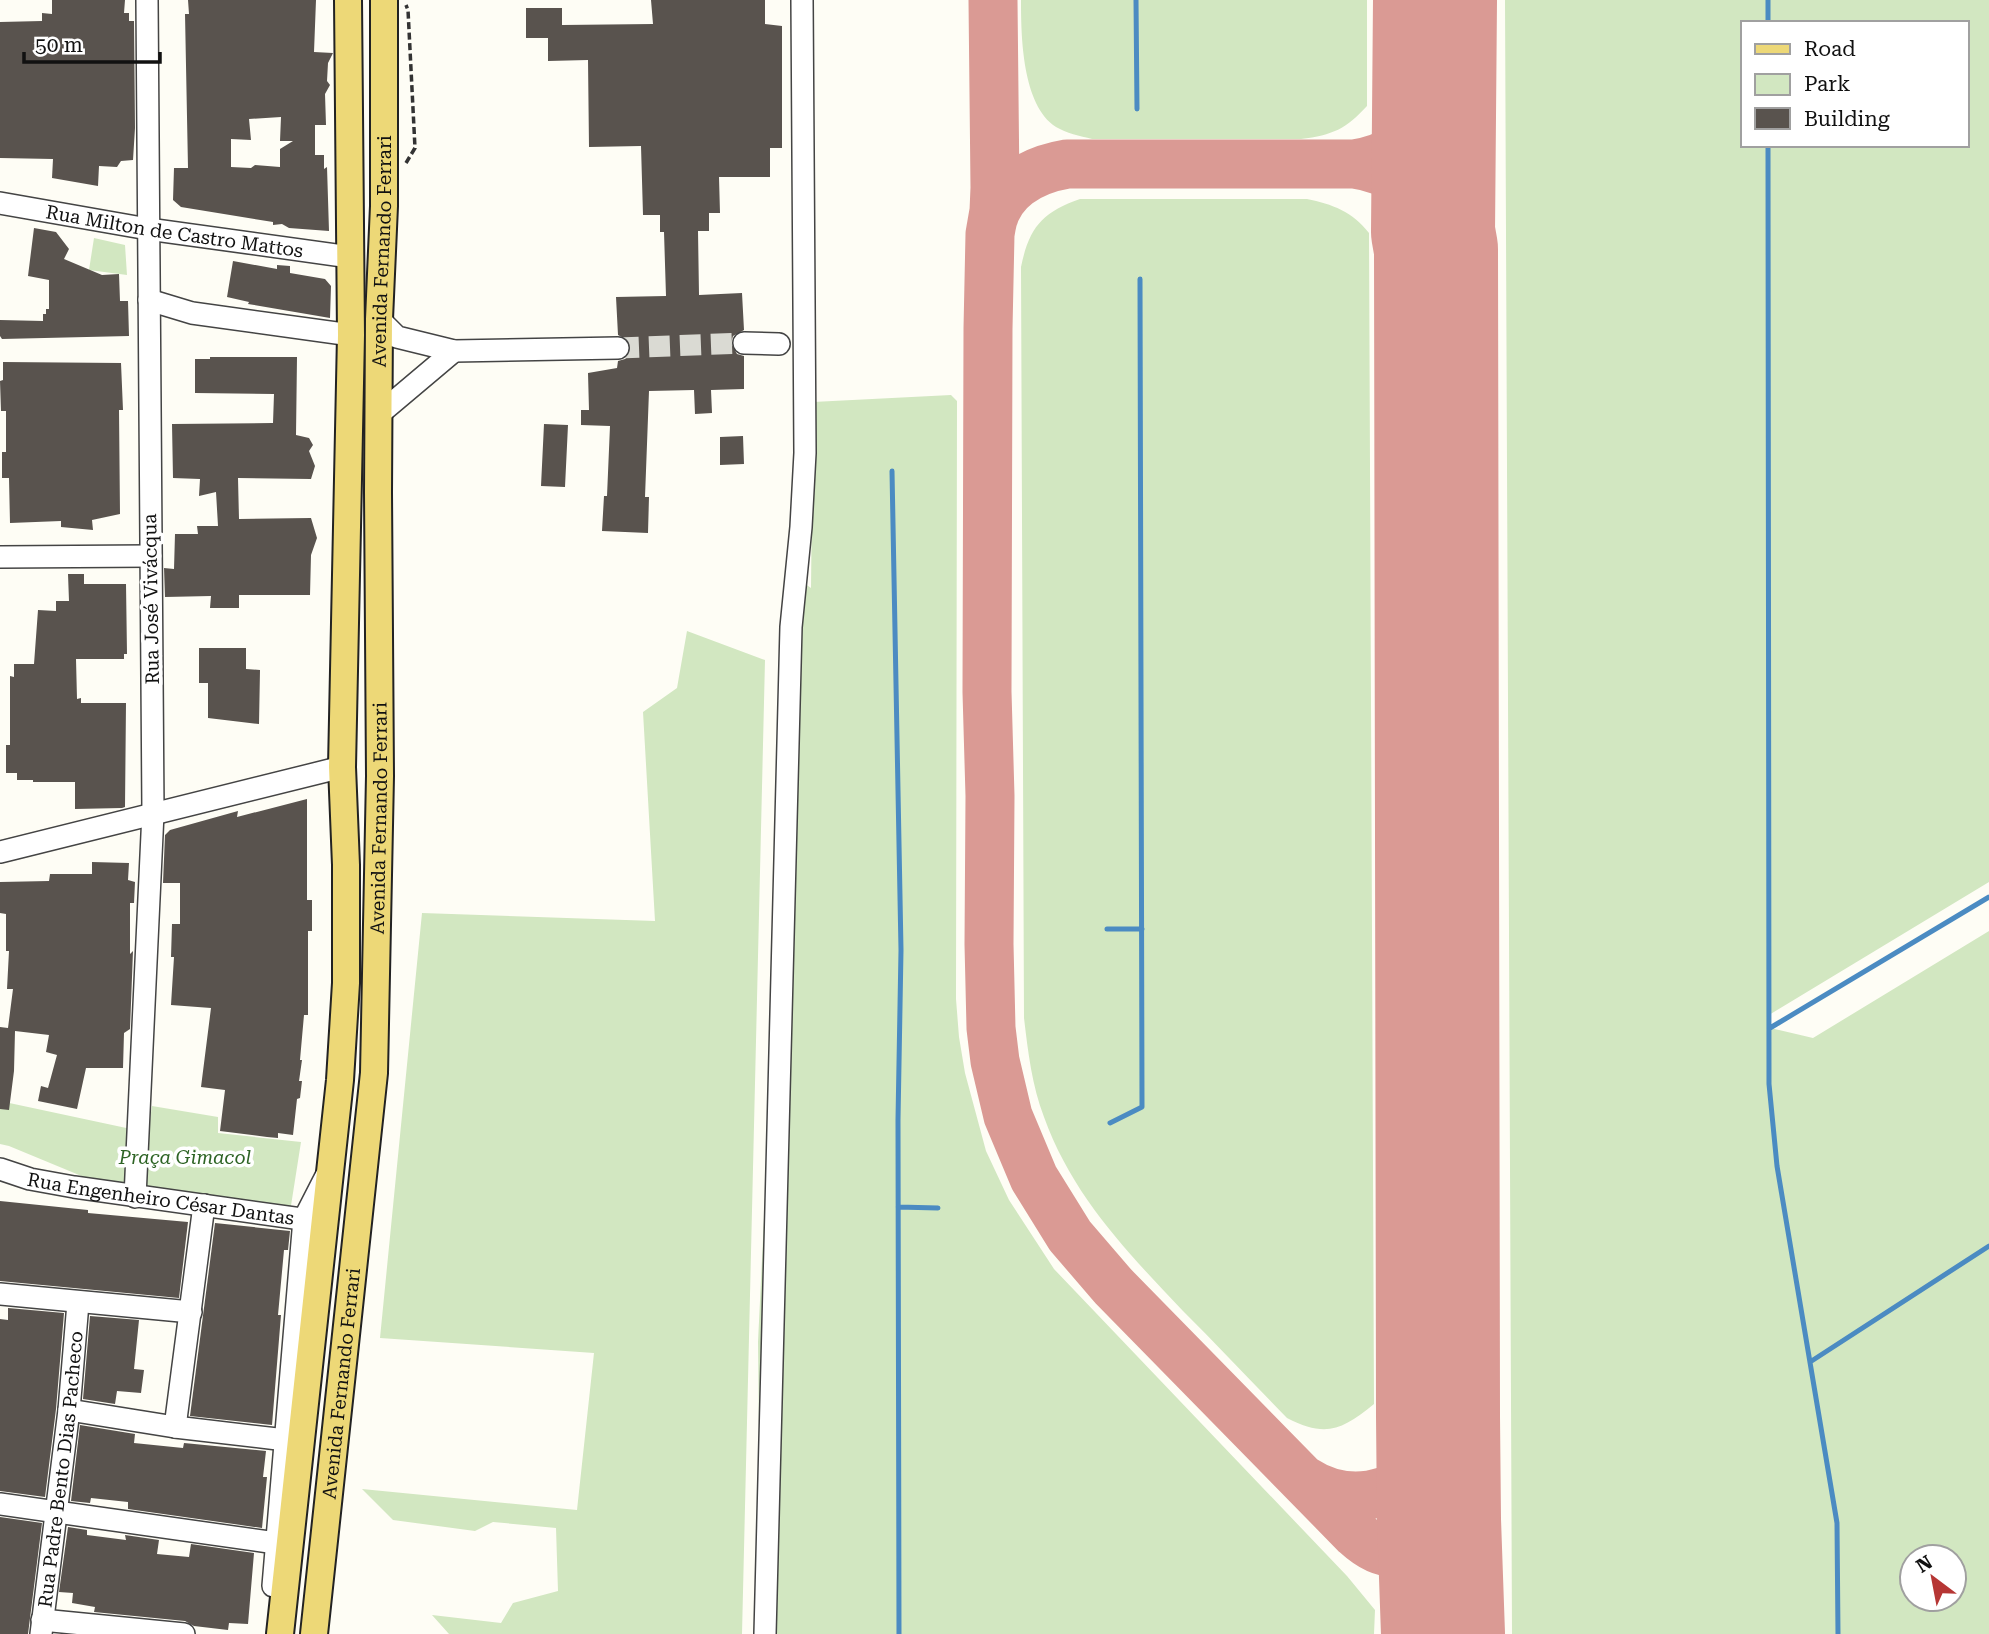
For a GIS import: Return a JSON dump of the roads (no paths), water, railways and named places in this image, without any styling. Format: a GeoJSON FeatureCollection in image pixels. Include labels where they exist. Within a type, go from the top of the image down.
{"type":"FeatureCollection","features":[{"type":"Feature","properties":{"kind":"main road","name":"Avenida Fernando Ferrari"},"geometry":{"type":"LineString","coordinates":[[281,1624],[315,1220],[330,1168],[340,1080],[346,983],[346,866],[342,767],[351,335],[348,0]]}},
{"type":"Feature","properties":{"kind":"main road","name":"Avenida Fernando Ferrari"},"geometry":{"type":"LineString","coordinates":[[314,1634],[374,1073],[379,867],[378,415],[384,206],[384,0]]}},
{"type":"Feature","properties":{"kind":"main road"},"geometry":{"type":"LineString","coordinates":[[349,257],[360,271],[379,319]]}},
{"type":"Feature","properties":{"kind":"main road"},"geometry":{"type":"LineString","coordinates":[[342,767],[379,723]]}},
{"type":"Feature","properties":{"kind":"street","name":"Rua José Vivácqua"},"geometry":{"type":"LineString","coordinates":[[135,1197],[153,813],[147,0]]}},
{"type":"Feature","properties":{"kind":"street"},"geometry":{"type":"LineString","coordinates":[[765,1634],[791,641],[805,453],[802,0]]}},
{"type":"Feature","properties":{"kind":"street","name":"Rua Milton de Castro Mattos"},"geometry":{"type":"LineString","coordinates":[[0,203],[148,229],[349,257]]}},
{"type":"Feature","properties":{"kind":"street"},"geometry":{"type":"LineString","coordinates":[[149,300],[192,313],[351,335]]}},
{"type":"Feature","properties":{"kind":"street"},"geometry":{"type":"LineString","coordinates":[[379,319],[397,337],[454,351],[618,348]]}},
{"type":"Feature","properties":{"kind":"street"},"geometry":{"type":"LineString","coordinates":[[744,343],[779,344]]}},
{"type":"Feature","properties":{"kind":"street"},"geometry":{"type":"LineString","coordinates":[[378,415],[454,351]]}},
{"type":"Feature","properties":{"kind":"street"},"geometry":{"type":"LineString","coordinates":[[0,557],[151,556]]}},
{"type":"Feature","properties":{"kind":"street"},"geometry":{"type":"LineString","coordinates":[[0,852],[342,767]]}},
{"type":"Feature","properties":{"kind":"street","name":"Rua Engenheiro César Dantas"},"geometry":{"type":"LineString","coordinates":[[0,1169],[30,1179],[135,1197],[315,1220]]}},
{"type":"Feature","properties":{"kind":"street"},"geometry":{"type":"LineString","coordinates":[[175,1427],[204,1205]]}},
{"type":"Feature","properties":{"kind":"street","name":"Avenida Fernando Ferrari"},"geometry":{"type":"LineString","coordinates":[[281,1624],[273,1585],[276,1543],[286,1440],[315,1220]]}},
{"type":"Feature","properties":{"kind":"street"},"geometry":{"type":"LineString","coordinates":[[0,1294],[191,1312]]}},
{"type":"Feature","properties":{"kind":"street","name":"Rua Padre Bento Dias Pacheco"},"geometry":{"type":"LineString","coordinates":[[42,1627],[69,1410],[78,1303]]}},
{"type":"Feature","properties":{"kind":"street"},"geometry":{"type":"LineString","coordinates":[[69,1410],[175,1427],[286,1440]]}},
{"type":"Feature","properties":{"kind":"street"},"geometry":{"type":"LineString","coordinates":[[0,1504],[276,1543]]}},
{"type":"Feature","properties":{"kind":"street"},"geometry":{"type":"LineString","coordinates":[[42,1627],[184,1634]]}},
{"type":"Feature","properties":{"kind":"waterway"},"geometry":{"type":"LineString","coordinates":[[1136,0],[1137,109]]}},
{"type":"Feature","properties":{"kind":"waterway"},"geometry":{"type":"LineString","coordinates":[[1768,0],[1768,21]]}},
{"type":"Feature","properties":{"kind":"waterway"},"geometry":{"type":"LineString","coordinates":[[1768,147],[1769,1084],[1777,1166],[1837,1523],[1838,1634]]}},
{"type":"Feature","properties":{"kind":"waterway"},"geometry":{"type":"LineString","coordinates":[[1110,1123],[1142,1107],[1140,279]]}},
{"type":"Feature","properties":{"kind":"waterway"},"geometry":{"type":"LineString","coordinates":[[892,471],[901,950],[898,1120],[899,1634]]}},
{"type":"Feature","properties":{"kind":"waterway"},"geometry":{"type":"LineString","coordinates":[[1770,1028],[1989,897]]}},
{"type":"Feature","properties":{"kind":"waterway"},"geometry":{"type":"LineString","coordinates":[[1107,929],[1142,929]]}},
{"type":"Feature","properties":{"kind":"waterway"},"geometry":{"type":"LineString","coordinates":[[898,1207],[938,1208]]}},
{"type":"Feature","properties":{"kind":"waterway"},"geometry":{"type":"LineString","coordinates":[[1810,1362],[1989,1246]]}},
{"type":"Feature","properties":{"kind":"tunnel"},"geometry":{"type":"LineString","coordinates":[[618,348],[744,343]]}},
{"type":"Feature","properties":{"kind":"park label","name":"Praça Gimacol"},"geometry":{"type":"Point","coordinates":[185,1157]}}]}
